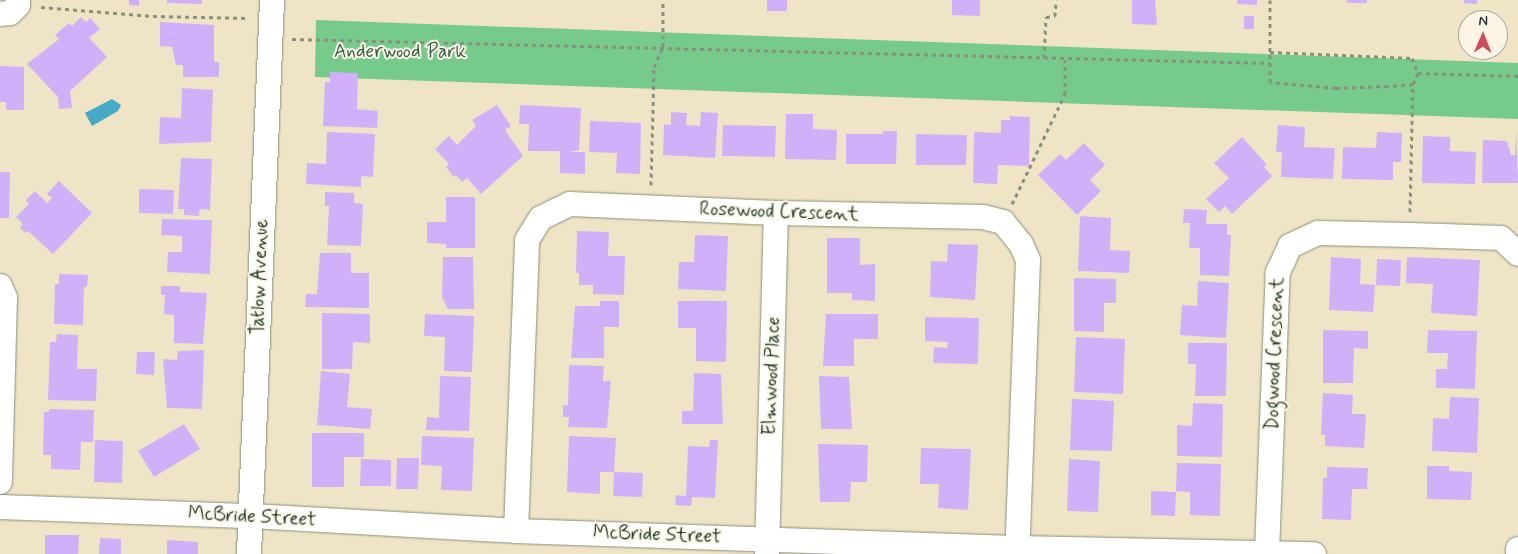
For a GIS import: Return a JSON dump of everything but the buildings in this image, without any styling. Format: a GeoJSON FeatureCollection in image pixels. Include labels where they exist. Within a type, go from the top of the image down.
{"type":"FeatureCollection","features":[{"type":"Feature","properties":{"kind":"street","name":"Tatlow Avenue"},"geometry":{"type":"LineString","coordinates":[[249,554],[272,0]]}},
{"type":"Feature","properties":{"kind":"street","name":"Rosewood Crescent"},"geometry":{"type":"LineString","coordinates":[[516,532],[527,240],[541,218],[570,204],[776,213],[983,217],[1003,222]]}},
{"type":"Feature","properties":{"kind":"street","name":"Elmwood Place"},"geometry":{"type":"LineString","coordinates":[[767,546],[776,213]]}},
{"type":"Feature","properties":{"kind":"street"},"geometry":{"type":"LineString","coordinates":[[1003,222],[1021,244],[1028,260],[1017,551]]}},
{"type":"Feature","properties":{"kind":"street","name":"Dogwood Crescent"},"geometry":{"type":"LineString","coordinates":[[1267,552],[1278,272],[1290,246],[1318,233],[1501,238],[1518,254]]}},
{"type":"Feature","properties":{"kind":"street"},"geometry":{"type":"LineString","coordinates":[[0,286],[5,298],[0,482]]}},
{"type":"Feature","properties":{"kind":"street","name":"McBride Street"},"geometry":{"type":"LineString","coordinates":[[0,507],[251,516],[767,546],[1314,554]]}},
{"type":"Feature","properties":{"kind":"street"},"geometry":{"type":"LineString","coordinates":[[1518,548],[1518,554]]}},
{"type":"Feature","properties":{"kind":"path"},"geometry":{"type":"LineString","coordinates":[[650,206],[654,67],[662,47],[663,0]]}},
{"type":"Feature","properties":{"kind":"path"},"geometry":{"type":"LineString","coordinates":[[1044,58],[1046,16],[1055,16],[1056,0]]}},
{"type":"Feature","properties":{"kind":"path"},"geometry":{"type":"LineString","coordinates":[[1270,0],[1270,82],[1336,88],[1413,84]]}},
{"type":"Feature","properties":{"kind":"path"},"geometry":{"type":"LineString","coordinates":[[12,6],[153,16],[253,18]]}},
{"type":"Feature","properties":{"kind":"path"},"geometry":{"type":"LineString","coordinates":[[289,39],[1270,63]]}},
{"type":"Feature","properties":{"kind":"path"},"geometry":{"type":"LineString","coordinates":[[1270,52],[1412,58],[1418,73],[1413,84],[1412,235]]}},
{"type":"Feature","properties":{"kind":"path"},"geometry":{"type":"LineString","coordinates":[[1003,222],[1065,94],[1065,59]]}},
{"type":"Feature","properties":{"kind":"path"},"geometry":{"type":"LineString","coordinates":[[1418,73],[1518,76]]}},
{"type":"Feature","properties":{"kind":"green space","name":"Anderwood Park"},"geometry":{"type":"Polygon","coordinates":[[[316,20],[1518,63],[1518,119],[315,77],[316,20]]]}},
{"type":"Feature","properties":{"kind":"water"},"geometry":{"type":"Polygon","coordinates":[[[112,99],[121,105],[118,111],[92,126],[85,113],[112,99]]]}}]}
